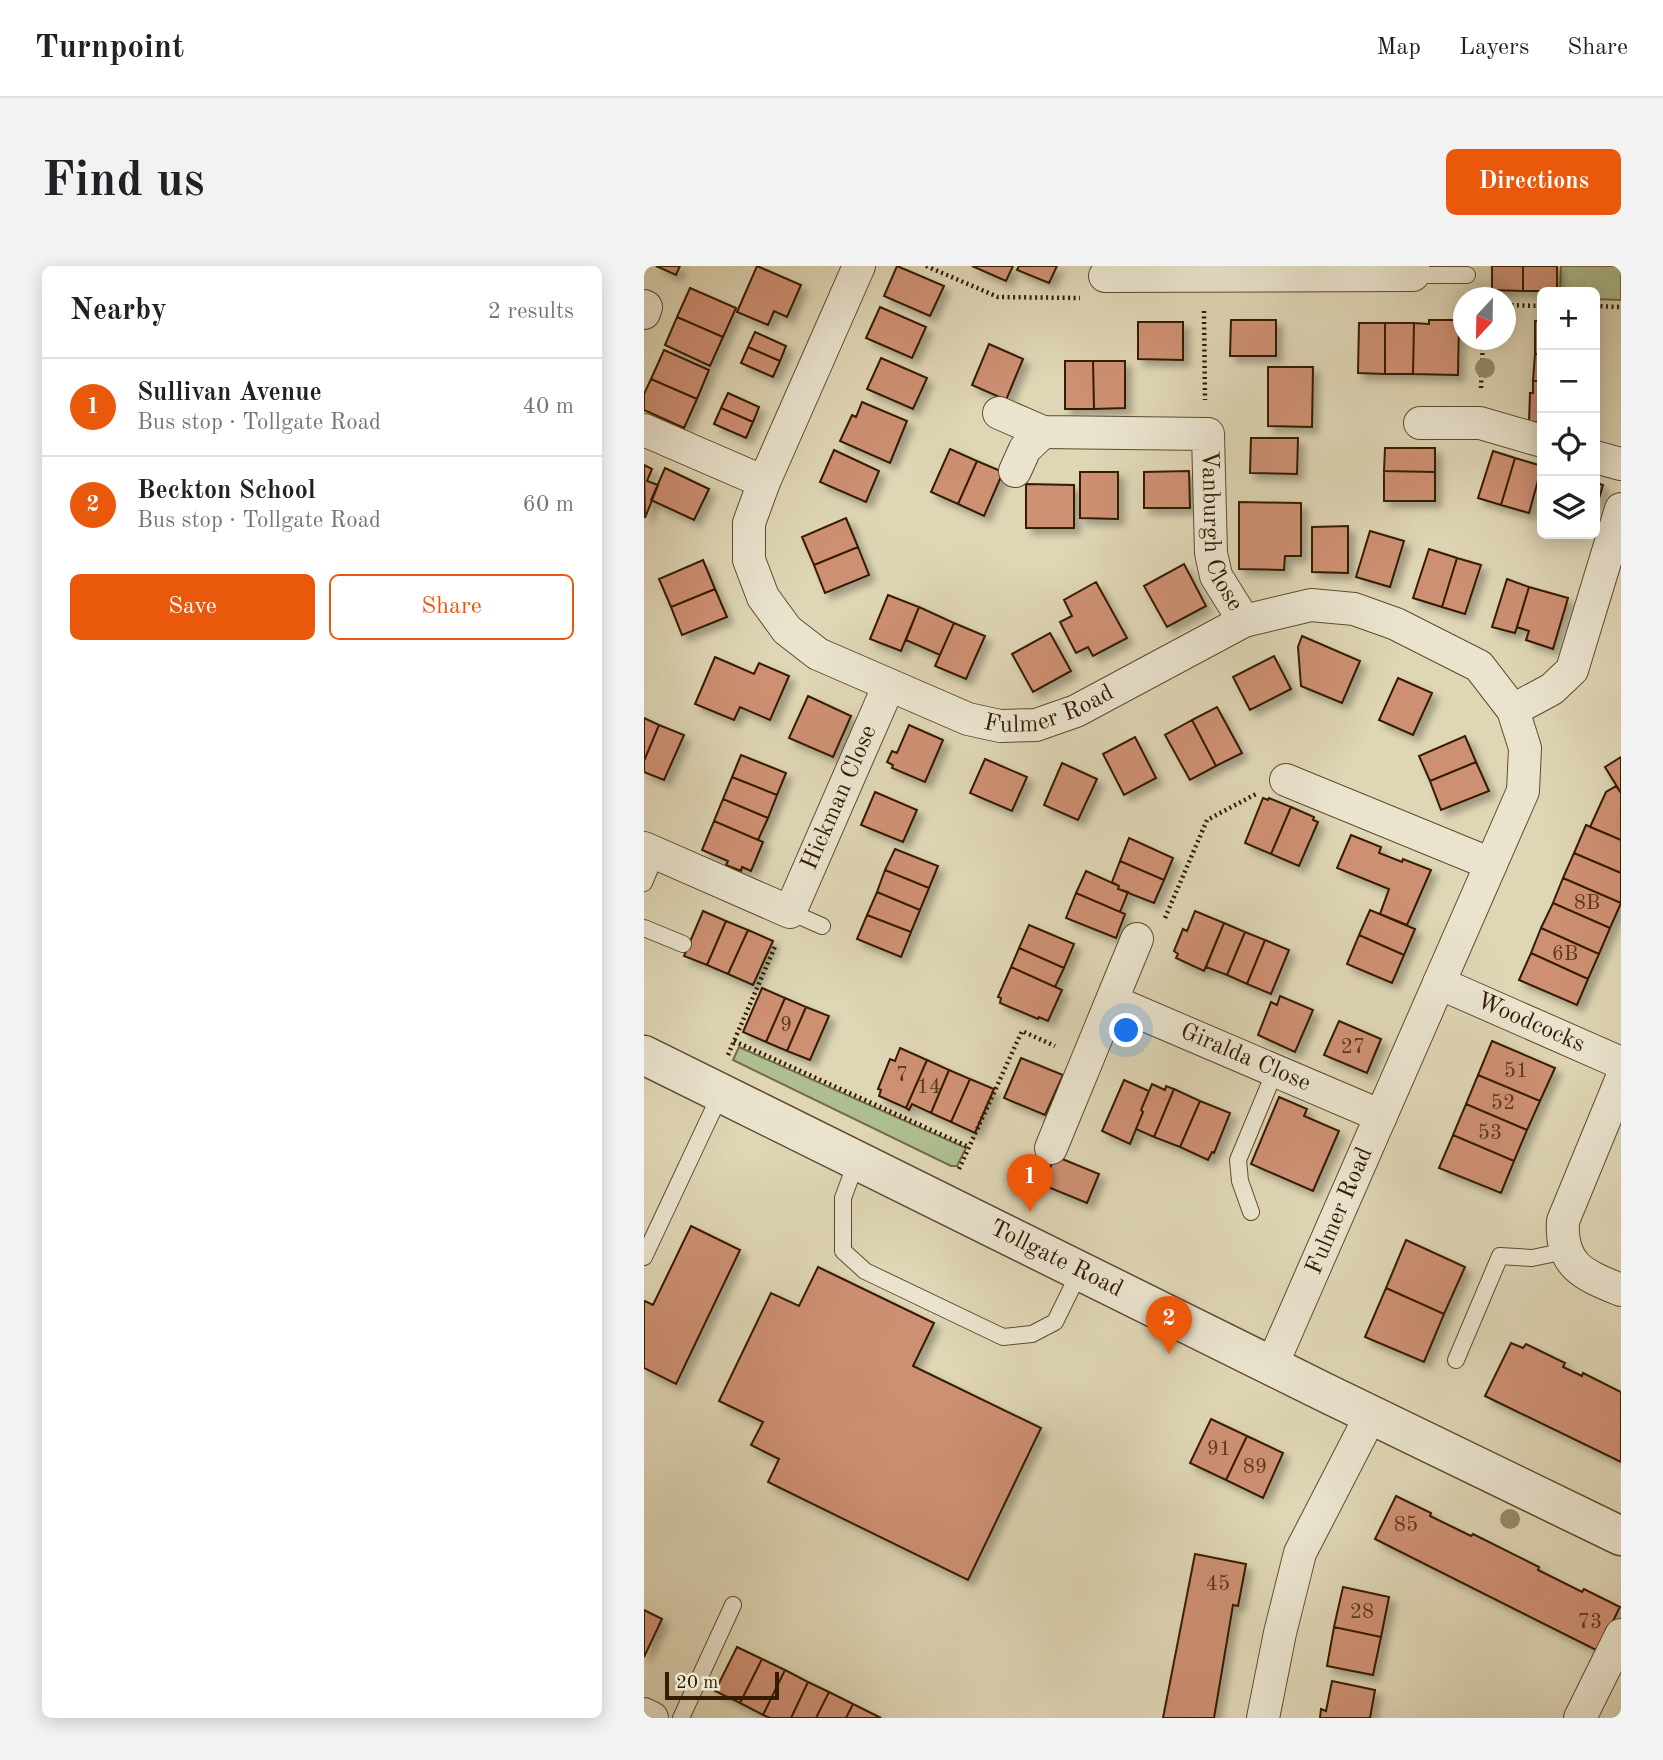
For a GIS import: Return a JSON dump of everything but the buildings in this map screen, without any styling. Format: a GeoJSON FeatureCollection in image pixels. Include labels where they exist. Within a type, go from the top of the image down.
{"type":"FeatureCollection","features":[{"type":"Feature","properties":{"kind":"street","name":"Fulmer Road"},"geometry":{"type":"LineString","coordinates":[[859,266],[764,482],[749,523],[749,560],[763,597],[787,629],[818,654],[968,719],[1000,726],[1036,725],[1076,711],[1244,621],[1311,605],[1354,609],[1396,624],[1479,666],[1513,710],[1525,748],[1523,791],[1272,1365]]}},
{"type":"Feature","properties":{"kind":"street"},"geometry":{"type":"LineString","coordinates":[[1096,287],[1165,270],[1413,271]]}},
{"type":"Feature","properties":{"kind":"street"},"geometry":{"type":"LineString","coordinates":[[644,306],[644,313]]}},
{"type":"Feature","properties":{"kind":"street","name":"Vanburgh Close"},"geometry":{"type":"LineString","coordinates":[[999,413],[1043,432],[1208,434],[1211,553],[1216,576],[1244,621]]}},
{"type":"Feature","properties":{"kind":"street"},"geometry":{"type":"LineString","coordinates":[[1420,423],[1480,423],[1537,440]]}},
{"type":"Feature","properties":{"kind":"street"},"geometry":{"type":"LineString","coordinates":[[644,430],[764,482]]}},
{"type":"Feature","properties":{"kind":"street"},"geometry":{"type":"LineString","coordinates":[[1016,471],[1025,449],[1043,432]]}},
{"type":"Feature","properties":{"kind":"street"},"geometry":{"type":"LineString","coordinates":[[1600,458],[1621,464]]}},
{"type":"Feature","properties":{"kind":"street"},"geometry":{"type":"LineString","coordinates":[[1513,710],[1552,689],[1573,670],[1621,509]]}},
{"type":"Feature","properties":{"kind":"street","name":"Hickman Close"},"geometry":{"type":"LineString","coordinates":[[790,912],[889,685]]}},
{"type":"Feature","properties":{"kind":"street"},"geometry":{"type":"LineString","coordinates":[[1286,780],[1491,864]]}},
{"type":"Feature","properties":{"kind":"street"},"geometry":{"type":"LineString","coordinates":[[650,851],[790,912]]}},
{"type":"Feature","properties":{"kind":"street"},"geometry":{"type":"LineString","coordinates":[[1051,1148],[1137,939]]}},
{"type":"Feature","properties":{"kind":"street","name":"Woodcocks"},"geometry":{"type":"LineString","coordinates":[[1439,983],[1621,1063]]}},
{"type":"Feature","properties":{"kind":"street","name":"Giralda Close"},"geometry":{"type":"LineString","coordinates":[[1112,1001],[1381,1116]]}},
{"type":"Feature","properties":{"kind":"street","name":"Tollgate Road"},"geometry":{"type":"LineString","coordinates":[[644,1055],[723,1077],[857,1160],[1621,1536]]}},
{"type":"Feature","properties":{"kind":"street"},"geometry":{"type":"LineString","coordinates":[[1621,1080],[1563,1221],[1562,1242],[1573,1264],[1597,1280],[1621,1290]]}},
{"type":"Feature","properties":{"kind":"street"},"geometry":{"type":"LineString","coordinates":[[1263,1718],[1300,1553],[1371,1415]]}},
{"type":"Feature","properties":{"kind":"street"},"geometry":{"type":"LineString","coordinates":[[1580,1718],[1621,1635]]}},
{"type":"Feature","properties":{"kind":"street"},"geometry":{"type":"LineString","coordinates":[[644,1714],[652,1718]]}},
{"type":"Feature","properties":{"kind":"lane"},"geometry":{"type":"LineString","coordinates":[[1413,271],[1467,275]]}},
{"type":"Feature","properties":{"kind":"lane"},"geometry":{"type":"LineString","coordinates":[[644,883],[650,851]]}},
{"type":"Feature","properties":{"kind":"lane"},"geometry":{"type":"LineString","coordinates":[[790,912],[822,926]]}},
{"type":"Feature","properties":{"kind":"lane"},"geometry":{"type":"LineString","coordinates":[[644,928],[683,944]]}},
{"type":"Feature","properties":{"kind":"lane"},"geometry":{"type":"LineString","coordinates":[[1251,1212],[1240,1181],[1238,1160],[1275,1071]]}},
{"type":"Feature","properties":{"kind":"lane"},"geometry":{"type":"LineString","coordinates":[[644,1257],[723,1077]]}},
{"type":"Feature","properties":{"kind":"lane"},"geometry":{"type":"LineString","coordinates":[[857,1160],[843,1198],[843,1251],[864,1270],[1003,1337],[1032,1334],[1055,1322],[1080,1271]]}},
{"type":"Feature","properties":{"kind":"lane"},"geometry":{"type":"LineString","coordinates":[[1456,1360],[1500,1256],[1532,1258],[1566,1251]]}},
{"type":"Feature","properties":{"kind":"lane"},"geometry":{"type":"LineString","coordinates":[[681,1718],[733,1605]]}},
{"type":"Feature","properties":{"kind":"path"},"geometry":{"type":"LineString","coordinates":[[926,266],[998,296],[1096,287]]}},
{"type":"Feature","properties":{"kind":"path"},"geometry":{"type":"LineString","coordinates":[[1204,301],[1203,385],[1208,434]]}},
{"type":"Feature","properties":{"kind":"path"},"geometry":{"type":"LineString","coordinates":[[1516,305],[1537,306]]}},
{"type":"Feature","properties":{"kind":"path"},"geometry":{"type":"LineString","coordinates":[[1600,306],[1621,307]]}},
{"type":"Feature","properties":{"kind":"path"},"geometry":{"type":"LineString","coordinates":[[1480,423],[1483,350]]}},
{"type":"Feature","properties":{"kind":"path"},"geometry":{"type":"LineString","coordinates":[[1137,939],[1153,945],[1207,820],[1286,780]]}},
{"type":"Feature","properties":{"kind":"path"},"geometry":{"type":"LineString","coordinates":[[723,1077],[734,1041],[790,912]]}},
{"type":"Feature","properties":{"kind":"path"},"geometry":{"type":"LineString","coordinates":[[956,1176],[1022,1031],[1087,1061]]}},
{"type":"Feature","properties":{"kind":"path"},"geometry":{"type":"LineString","coordinates":[[734,1041],[969,1147]]}},
{"type":"Feature","properties":{"kind":"green space"},"geometry":{"type":"Polygon","coordinates":[[[1561,266],[1621,266],[1621,300],[1600,299],[1600,287],[1560,287],[1561,266]]]}},
{"type":"Feature","properties":{"kind":"green space"},"geometry":{"type":"Polygon","coordinates":[[[739,1047],[966,1148],[957,1166],[951,1166],[733,1060],[739,1047]]]}},
{"type":"Feature","properties":{"kind":"place","name":"Sullivan Avenue"},"geometry":{"type":"Point","coordinates":[1030,1212]}},
{"type":"Feature","properties":{"kind":"place","name":"Beckton School"},"geometry":{"type":"Point","coordinates":[1169,1354]}}]}
